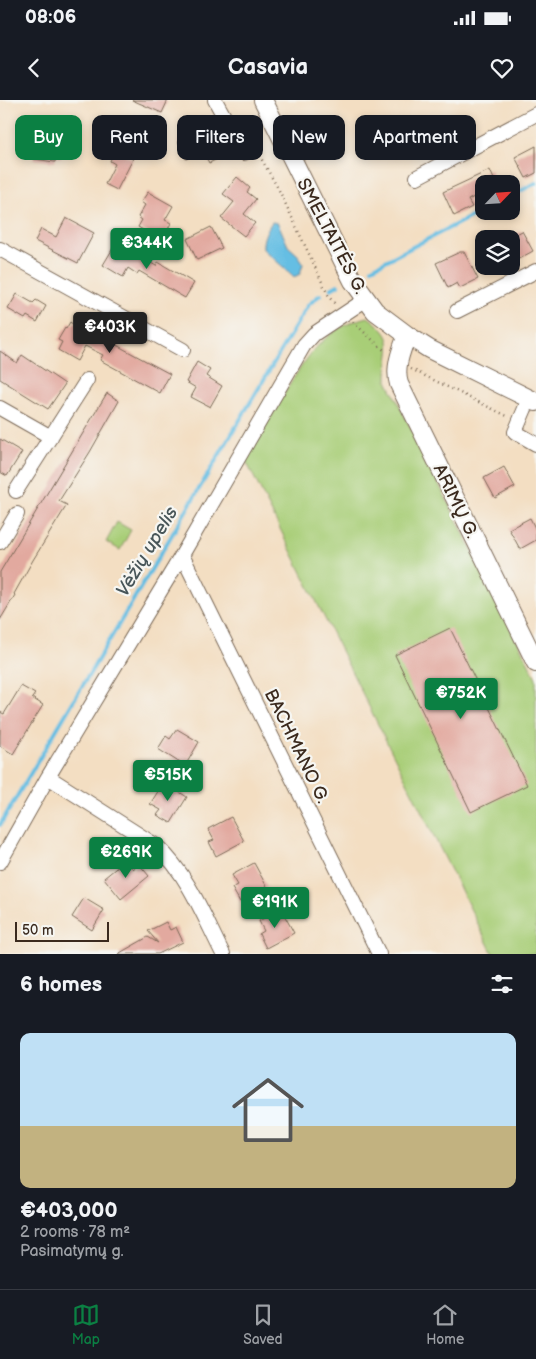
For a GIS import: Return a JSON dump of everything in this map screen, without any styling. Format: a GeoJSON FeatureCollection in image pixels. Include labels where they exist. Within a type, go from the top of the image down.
{"type":"FeatureCollection","features":[{"type":"Feature","properties":{"kind":"main road","name":"SMELTAITĖS G."},"geometry":{"type":"LineString","coordinates":[[263,100],[353,282],[374,311],[429,349],[533,401]]}},
{"type":"Feature","properties":{"kind":"main road","name":"ARIMŲ G."},"geometry":{"type":"LineString","coordinates":[[407,335],[398,363],[398,384],[536,662]]}},
{"type":"Feature","properties":{"kind":"street"},"geometry":{"type":"LineString","coordinates":[[215,100],[223,115]]}},
{"type":"Feature","properties":{"kind":"street"},"geometry":{"type":"LineString","coordinates":[[417,176],[536,114]]}},
{"type":"Feature","properties":{"kind":"street"},"geometry":{"type":"LineString","coordinates":[[0,249],[183,350]]}},
{"type":"Feature","properties":{"kind":"street"},"geometry":{"type":"LineString","coordinates":[[457,310],[536,271]]}},
{"type":"Feature","properties":{"kind":"street"},"geometry":{"type":"LineString","coordinates":[[0,862],[48,776],[182,555],[304,345],[314,334],[365,300]]}},
{"type":"Feature","properties":{"kind":"street"},"geometry":{"type":"LineString","coordinates":[[16,491],[87,380]]}},
{"type":"Feature","properties":{"kind":"street"},"geometry":{"type":"LineString","coordinates":[[533,401],[515,432],[536,444]]}},
{"type":"Feature","properties":{"kind":"street"},"geometry":{"type":"LineString","coordinates":[[0,408],[50,437]]}},
{"type":"Feature","properties":{"kind":"street"},"geometry":{"type":"LineString","coordinates":[[0,542],[17,514]]}},
{"type":"Feature","properties":{"kind":"street","name":"BACHMANO G."},"geometry":{"type":"LineString","coordinates":[[182,555],[379,954]]}},
{"type":"Feature","properties":{"kind":"street"},"geometry":{"type":"LineString","coordinates":[[48,776],[158,848],[171,860],[183,876],[223,954]]}},
{"type":"Feature","properties":{"kind":"green space"},"geometry":{"type":"Polygon","coordinates":[[[368,317],[385,332],[390,345],[387,381],[536,678],[536,954],[493,954],[245,459],[298,372],[316,348],[338,329],[368,317]]]}},
{"type":"Feature","properties":{"kind":"green space"},"geometry":{"type":"Polygon","coordinates":[[[117,522],[131,530],[120,550],[106,542],[117,522]]]}},
{"type":"Feature","properties":{"kind":"water"},"geometry":{"type":"Polygon","coordinates":[[[272,222],[278,223],[288,246],[299,256],[303,264],[300,274],[294,277],[263,249],[265,234],[272,222]]]}},
{"type":"Feature","properties":{"kind":"building"},"geometry":{"type":"Polygon","coordinates":[[[132,100],[168,100],[162,113],[132,100]]]}},
{"type":"Feature","properties":{"kind":"building"},"geometry":{"type":"Polygon","coordinates":[[[536,146],[536,173],[526,178],[515,157],[536,146]]]}},
{"type":"Feature","properties":{"kind":"building"},"geometry":{"type":"Polygon","coordinates":[[[132,160],[117,190],[105,184],[115,164],[110,161],[132,160]]]}},
{"type":"Feature","properties":{"kind":"building"},"geometry":{"type":"Polygon","coordinates":[[[490,170],[492,175],[479,175],[490,170]]]}},
{"type":"Feature","properties":{"kind":"building"},"geometry":{"type":"Polygon","coordinates":[[[237,177],[250,188],[247,192],[256,199],[244,214],[255,223],[244,236],[221,218],[234,202],[223,194],[237,177]]]}},
{"type":"Feature","properties":{"kind":"building"},"geometry":{"type":"Polygon","coordinates":[[[475,177],[475,196],[468,200],[472,207],[454,216],[443,192],[475,177]]]}},
{"type":"Feature","properties":{"kind":"building"},"geometry":{"type":"Polygon","coordinates":[[[148,192],[173,206],[165,220],[171,223],[162,241],[138,227],[142,220],[138,217],[145,205],[141,202],[148,192]]]}},
{"type":"Feature","properties":{"kind":"building"},"geometry":{"type":"Polygon","coordinates":[[[66,218],[94,233],[78,263],[35,241],[41,229],[56,237],[66,218]]]}},
{"type":"Feature","properties":{"kind":"building"},"geometry":{"type":"Polygon","coordinates":[[[211,227],[222,248],[197,260],[187,239],[211,227]]]}},
{"type":"Feature","properties":{"kind":"building"},"geometry":{"type":"Polygon","coordinates":[[[522,231],[533,251],[520,258],[520,232],[522,231]]]}},
{"type":"Feature","properties":{"kind":"building"},"geometry":{"type":"Polygon","coordinates":[[[115,245],[127,253],[129,249],[156,266],[158,262],[194,283],[185,298],[139,271],[137,274],[128,268],[123,277],[103,265],[115,245]]]}},
{"type":"Feature","properties":{"kind":"building"},"geometry":{"type":"Polygon","coordinates":[[[464,252],[478,279],[460,288],[457,283],[448,288],[436,263],[464,252]]]}},
{"type":"Feature","properties":{"kind":"building"},"geometry":{"type":"Polygon","coordinates":[[[17,294],[33,303],[36,300],[46,306],[37,322],[27,316],[25,319],[8,309],[17,294]]]}},
{"type":"Feature","properties":{"kind":"building"},"geometry":{"type":"Polygon","coordinates":[[[80,315],[101,327],[96,334],[170,374],[160,393],[100,360],[103,355],[85,346],[77,361],[58,350],[62,342],[58,340],[65,328],[70,322],[74,325],[80,315]]]}},
{"type":"Feature","properties":{"kind":"building"},"geometry":{"type":"Polygon","coordinates":[[[0,351],[17,363],[22,355],[65,384],[48,409],[0,379],[0,351]]]}},
{"type":"Feature","properties":{"kind":"building"},"geometry":{"type":"Polygon","coordinates":[[[197,362],[210,370],[206,376],[222,386],[210,407],[191,397],[196,388],[186,382],[197,362]]]}},
{"type":"Feature","properties":{"kind":"building"},"geometry":{"type":"Polygon","coordinates":[[[107,393],[119,401],[59,501],[67,505],[33,560],[0,620],[0,572],[107,393]]]}},
{"type":"Feature","properties":{"kind":"building"},"geometry":{"type":"Polygon","coordinates":[[[0,439],[22,452],[7,476],[0,472],[0,439]]]}},
{"type":"Feature","properties":{"kind":"building"},"geometry":{"type":"Polygon","coordinates":[[[504,467],[515,487],[495,498],[484,478],[504,467]]]}},
{"type":"Feature","properties":{"kind":"building"},"geometry":{"type":"Polygon","coordinates":[[[530,518],[536,530],[536,540],[520,549],[509,529],[530,518]]]}},
{"type":"Feature","properties":{"kind":"building"},"geometry":{"type":"Polygon","coordinates":[[[450,628],[527,785],[471,812],[395,655],[450,628]]]}},
{"type":"Feature","properties":{"kind":"building"},"geometry":{"type":"Polygon","coordinates":[[[21,686],[35,694],[32,698],[43,705],[13,754],[0,746],[0,712],[4,714],[21,686]]]}},
{"type":"Feature","properties":{"kind":"building"},"geometry":{"type":"Polygon","coordinates":[[[177,729],[199,742],[185,766],[158,749],[166,736],[170,739],[177,729]]]}},
{"type":"Feature","properties":{"kind":"building"},"geometry":{"type":"Polygon","coordinates":[[[164,782],[187,797],[171,823],[157,815],[161,810],[150,804],[164,782]]]}},
{"type":"Feature","properties":{"kind":"building"},"geometry":{"type":"Polygon","coordinates":[[[231,817],[244,841],[216,856],[209,842],[214,840],[208,829],[231,817]]]}},
{"type":"Feature","properties":{"kind":"building"},"geometry":{"type":"Polygon","coordinates":[[[126,860],[133,869],[139,864],[149,876],[121,899],[104,878],[126,860]]]}},
{"type":"Feature","properties":{"kind":"building"},"geometry":{"type":"Polygon","coordinates":[[[254,863],[267,887],[240,902],[232,888],[238,885],[232,875],[254,863]]]}},
{"type":"Feature","properties":{"kind":"building"},"geometry":{"type":"Polygon","coordinates":[[[84,898],[104,910],[92,930],[72,917],[84,898]]]}},
{"type":"Feature","properties":{"kind":"building"},"geometry":{"type":"Polygon","coordinates":[[[281,909],[294,933],[266,948],[259,934],[264,931],[259,921],[281,909]]]}},
{"type":"Feature","properties":{"kind":"building"},"geometry":{"type":"Polygon","coordinates":[[[166,922],[170,930],[176,927],[183,942],[158,954],[118,954],[148,937],[158,943],[148,931],[166,922]]]}},
{"type":"Feature","properties":{"kind":"waterway","name":"Vėžių upelis"},"geometry":{"type":"LineString","coordinates":[[520,191],[536,183]]}},
{"type":"Feature","properties":{"kind":"waterway","name":"Vėžių upelis"},"geometry":{"type":"LineString","coordinates":[[372,268],[475,215]]}},
{"type":"Feature","properties":{"kind":"waterway","name":"Vėžių upelis"},"geometry":{"type":"LineString","coordinates":[[331,289],[338,285]]}},
{"type":"Feature","properties":{"kind":"waterway","name":"Vėžių upelis"},"geometry":{"type":"LineString","coordinates":[[0,825],[308,305],[320,295]]}}]}
